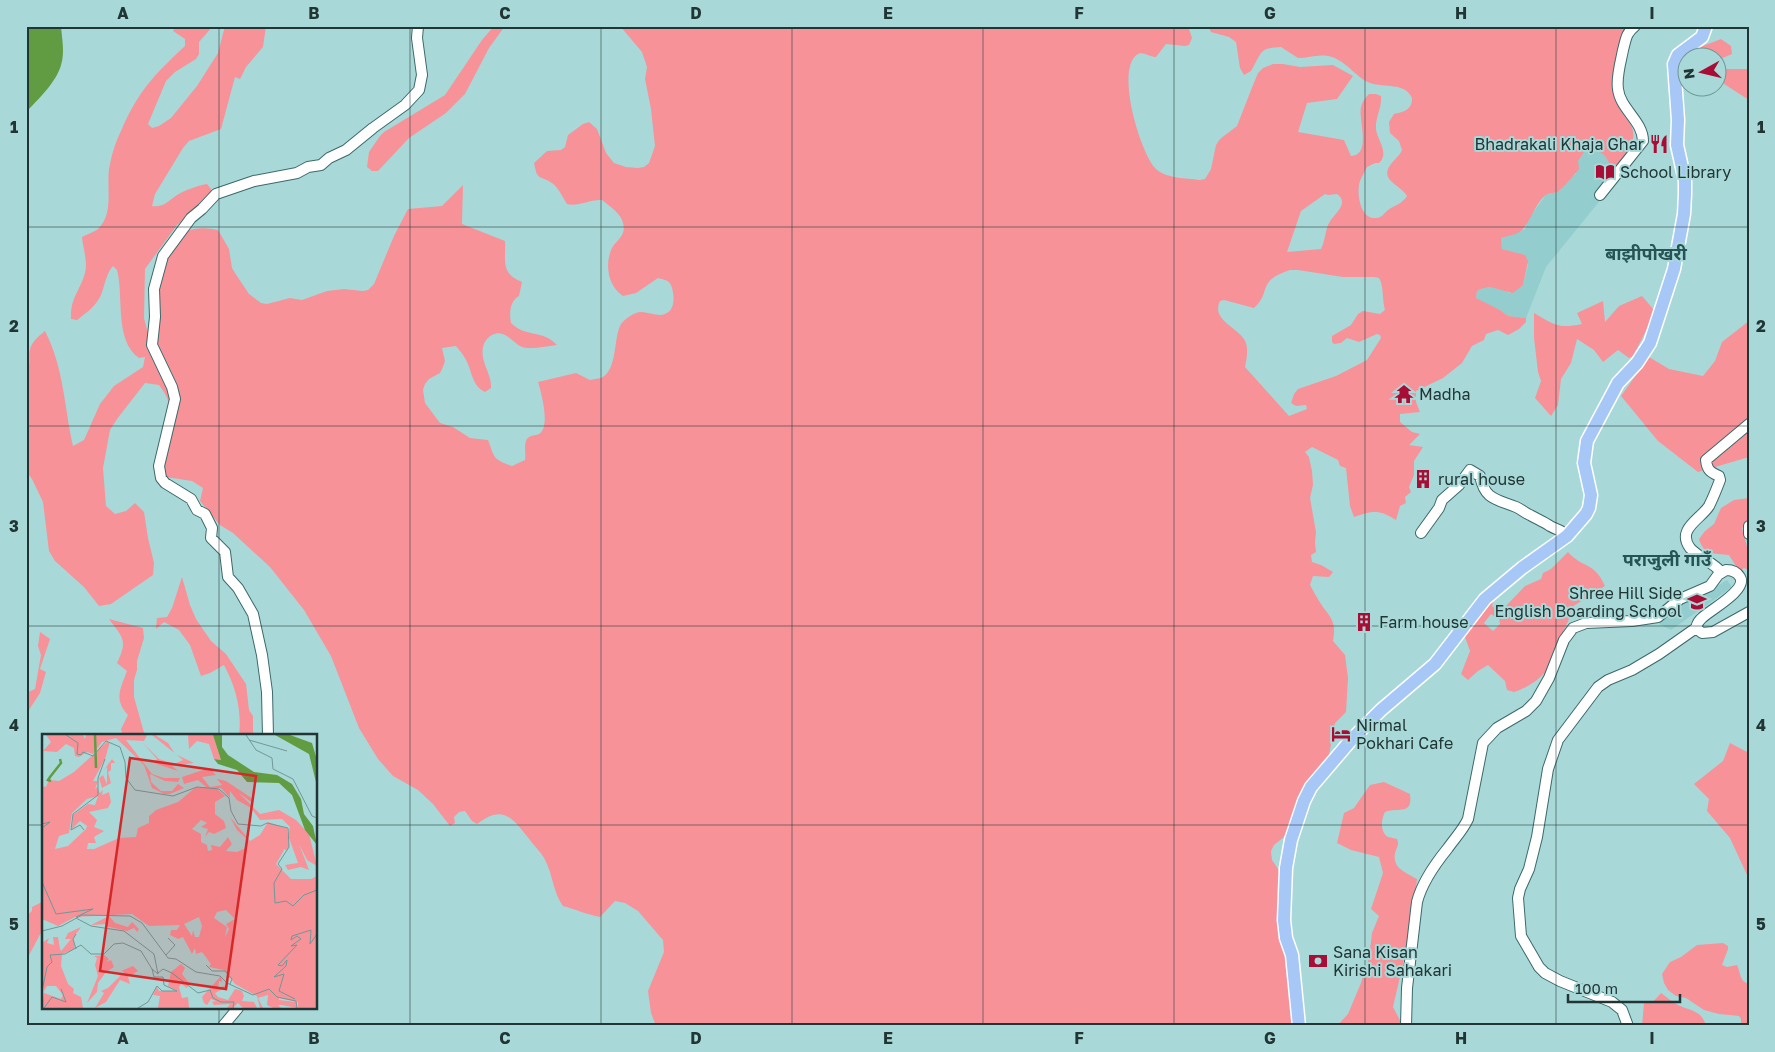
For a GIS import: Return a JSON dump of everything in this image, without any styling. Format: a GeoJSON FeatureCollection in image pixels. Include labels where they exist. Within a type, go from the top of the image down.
{"type":"FeatureCollection","features":[{"type":"Feature","properties":{"kind":"main road"},"geometry":{"type":"LineString","coordinates":[[1299,1026],[1292,955],[1285,932],[1286,868],[1294,830],[1307,793],[1373,717],[1435,664],[1484,599],[1522,568],[1567,536],[1586,514],[1591,495],[1584,463],[1587,441],[1618,383],[1637,363],[1650,343],[1674,268],[1684,214],[1685,182],[1677,145],[1678,120],[1674,64],[1678,55],[1702,37],[1706,26]]}},
{"type":"Feature","properties":{"kind":"street"},"geometry":{"type":"LineString","coordinates":[[268,734],[267,692],[262,655],[253,614],[238,588],[228,577],[225,552],[211,538],[212,528],[205,514],[197,510],[191,499],[165,483],[159,473],[175,399],[172,387],[152,345],[155,317],[154,289],[163,256],[191,218],[216,194],[254,181],[297,173],[308,167],[321,165],[329,158],[346,150],[405,105],[419,90],[422,75],[417,38],[418,26]]}},
{"type":"Feature","properties":{"kind":"street"},"geometry":{"type":"LineString","coordinates":[[1600,195],[1643,141],[1643,131],[1627,110],[1618,90],[1621,62],[1628,31],[1634,26]]}},
{"type":"Feature","properties":{"kind":"street"},"geometry":{"type":"LineString","coordinates":[[1722,572],[1691,549],[1686,541],[1687,530],[1708,506],[1720,480],[1719,476],[1710,472],[1706,460],[1749,424]]}},
{"type":"Feature","properties":{"kind":"street"},"geometry":{"type":"LineString","coordinates":[[1422,533],[1440,508],[1442,500],[1459,485],[1470,470],[1480,476],[1482,487],[1489,496],[1546,522],[1550,526],[1563,531],[1567,536]]}},
{"type":"Feature","properties":{"kind":"street"},"geometry":{"type":"LineString","coordinates":[[1749,526],[1749,534]]}},
{"type":"Feature","properties":{"kind":"street"},"geometry":{"type":"LineString","coordinates":[[1406,1026],[1407,988],[1419,896],[1428,876],[1468,819],[1480,755],[1485,740],[1497,728],[1526,711],[1536,701],[1549,678],[1564,640],[1573,628],[1586,623],[1632,621],[1658,617],[1680,599],[1710,586],[1722,572],[1728,570],[1738,574],[1741,580],[1740,585],[1729,598],[1702,618],[1696,628],[1659,654],[1598,687],[1558,740],[1548,769],[1530,869],[1520,889],[1521,936],[1540,967],[1545,973],[1560,981],[1612,1002],[1622,1010],[1628,1026]]}},
{"type":"Feature","properties":{"kind":"street"},"geometry":{"type":"LineString","coordinates":[[1696,628],[1703,634],[1713,632],[1749,612]]}},
{"type":"Feature","properties":{"kind":"street"},"geometry":{"type":"LineString","coordinates":[[223,1026],[236,1010]]}},
{"type":"Feature","properties":{"kind":"shaded area"},"geometry":{"type":"Polygon","coordinates":[[[26,26],[61,26],[63,51],[61,65],[56,77],[26,112],[26,26]]]}},
{"type":"Feature","properties":{"kind":"shaded area"},"geometry":{"type":"Polygon","coordinates":[[[176,26],[213,26],[199,42],[199,54],[196,59],[175,72],[166,81],[148,124],[152,128],[171,118],[197,86],[218,53],[225,26],[266,26],[263,47],[246,67],[240,79],[235,77],[221,129],[189,141],[155,194],[152,206],[162,205],[180,193],[195,187],[207,184],[211,189],[211,195],[203,206],[177,225],[145,269],[144,318],[149,337],[156,295],[165,263],[178,238],[187,231],[202,228],[218,230],[229,249],[232,268],[249,294],[261,303],[267,304],[290,298],[302,300],[327,291],[344,289],[363,291],[368,290],[374,284],[394,236],[408,209],[442,206],[463,185],[462,224],[505,241],[507,270],[510,275],[522,282],[519,296],[511,308],[511,323],[522,331],[546,337],[557,345],[525,348],[501,333],[491,336],[483,347],[483,358],[491,383],[491,388],[485,392],[477,386],[466,360],[456,346],[442,348],[445,361],[440,373],[429,379],[425,384],[423,390],[425,403],[440,423],[453,427],[470,438],[488,440],[495,457],[501,462],[512,466],[525,460],[527,439],[539,434],[543,430],[545,417],[538,382],[576,373],[590,380],[601,378],[606,374],[613,361],[621,324],[638,312],[658,315],[665,314],[669,312],[673,305],[674,297],[670,283],[658,278],[636,293],[623,296],[618,292],[611,281],[608,263],[611,250],[623,232],[622,219],[602,200],[567,204],[554,185],[539,177],[534,163],[547,151],[561,150],[565,147],[568,135],[589,122],[597,129],[606,153],[614,163],[638,168],[644,167],[649,163],[655,146],[651,109],[645,79],[647,67],[642,52],[620,26],[1188,26],[1192,38],[1189,45],[1166,44],[1156,57],[1140,53],[1131,62],[1129,93],[1132,111],[1143,147],[1156,169],[1166,175],[1200,180],[1205,179],[1211,169],[1216,145],[1220,139],[1237,126],[1258,73],[1263,68],[1273,64],[1300,67],[1333,65],[1353,76],[1337,99],[1307,103],[1298,132],[1344,140],[1351,156],[1357,154],[1361,150],[1363,143],[1362,103],[1369,94],[1381,96],[1376,129],[1383,155],[1379,163],[1367,167],[1359,186],[1360,204],[1363,210],[1366,215],[1378,218],[1401,203],[1407,196],[1390,180],[1387,172],[1402,150],[1399,141],[1390,133],[1389,122],[1394,114],[1409,108],[1412,98],[1409,93],[1394,86],[1370,83],[1332,57],[1298,58],[1281,47],[1264,50],[1251,71],[1244,75],[1240,68],[1236,42],[1229,37],[1211,32],[1208,26],[1625,26],[1621,54],[1620,96],[1622,109],[1633,131],[1631,146],[1614,168],[1611,168],[1603,154],[1587,148],[1578,161],[1579,169],[1558,192],[1548,194],[1542,198],[1523,229],[1515,234],[1501,238],[1502,249],[1525,255],[1528,261],[1523,285],[1513,293],[1495,288],[1482,289],[1477,291],[1476,298],[1508,316],[1526,318],[1526,322],[1519,329],[1508,335],[1498,330],[1486,334],[1484,340],[1472,346],[1462,363],[1443,378],[1416,391],[1416,402],[1420,412],[1400,414],[1400,422],[1412,432],[1420,434],[1409,445],[1423,447],[1414,461],[1414,475],[1409,487],[1411,492],[1405,497],[1406,503],[1400,506],[1396,520],[1385,514],[1375,512],[1354,517],[1350,506],[1346,468],[1340,466],[1338,460],[1312,447],[1305,452],[1309,457],[1312,471],[1313,485],[1310,498],[1316,532],[1316,552],[1311,555],[1312,562],[1333,572],[1329,577],[1313,576],[1310,585],[1333,622],[1333,641],[1345,655],[1348,678],[1346,712],[1335,723],[1329,755],[1308,784],[1284,837],[1274,845],[1271,851],[1272,860],[1280,872],[1284,944],[1294,1026],[656,1026],[651,1013],[648,991],[664,952],[663,940],[638,911],[625,903],[615,901],[600,917],[563,906],[543,856],[513,820],[507,816],[501,814],[494,815],[477,824],[472,821],[465,811],[459,812],[454,817],[455,823],[450,826],[433,804],[418,790],[393,776],[378,759],[359,728],[331,656],[304,610],[270,567],[233,533],[220,525],[200,501],[203,488],[192,481],[166,477],[165,461],[171,410],[167,398],[159,385],[145,383],[117,419],[110,430],[103,468],[106,506],[115,514],[126,511],[135,503],[144,512],[154,563],[153,575],[111,604],[99,606],[84,587],[55,561],[49,551],[43,502],[26,471],[26,378],[30,348],[45,331],[60,373],[73,446],[84,440],[100,404],[114,386],[143,367],[145,357],[139,358],[126,341],[121,317],[119,280],[117,270],[113,266],[108,273],[100,297],[93,307],[77,320],[71,319],[71,312],[86,269],[82,237],[99,228],[107,214],[109,172],[117,139],[127,117],[148,84],[185,46],[185,39],[173,31],[176,26]],[[1325,194],[1301,211],[1287,252],[1321,249],[1328,225],[1339,210],[1342,202],[1337,194],[1325,194]],[[1290,270],[1279,274],[1268,283],[1262,297],[1254,308],[1224,300],[1220,301],[1218,307],[1222,318],[1246,342],[1245,367],[1289,416],[1307,409],[1306,405],[1296,406],[1291,403],[1298,389],[1336,376],[1367,360],[1381,338],[1377,334],[1359,342],[1347,338],[1341,343],[1334,344],[1332,336],[1351,325],[1358,314],[1363,311],[1380,314],[1385,310],[1382,285],[1379,278],[1343,277],[1290,270]]]}},
{"type":"Feature","properties":{"kind":"shaded area"},"geometry":{"type":"Polygon","coordinates":[[[494,26],[505,26],[489,48],[465,94],[446,113],[409,138],[378,171],[372,171],[367,167],[369,152],[380,136],[445,95],[482,40],[494,26]]]}},
{"type":"Feature","properties":{"kind":"shaded area"},"geometry":{"type":"Polygon","coordinates":[[[1721,39],[1731,46],[1732,54],[1728,56],[1728,48],[1692,48],[1698,44],[1703,46],[1721,39]]]}},
{"type":"Feature","properties":{"kind":"shaded area"},"geometry":{"type":"Polygon","coordinates":[[[1728,69],[1749,69],[1749,100],[1728,86],[1728,69]]]}},
{"type":"Feature","properties":{"kind":"shaded area"},"geometry":{"type":"Polygon","coordinates":[[[1587,148],[1598,150],[1608,158],[1611,168],[1614,168],[1620,176],[1546,267],[1526,318],[1508,316],[1476,298],[1477,291],[1483,288],[1500,288],[1509,293],[1523,285],[1528,265],[1524,255],[1502,249],[1501,237],[1525,229],[1528,219],[1546,195],[1560,191],[1567,181],[1576,174],[1578,161],[1587,148]]]}},
{"type":"Feature","properties":{"kind":"shaded area"},"geometry":{"type":"Polygon","coordinates":[[[1642,296],[1654,310],[1651,321],[1633,356],[1629,358],[1618,350],[1603,362],[1594,350],[1577,339],[1571,363],[1561,379],[1558,405],[1551,416],[1535,398],[1541,381],[1538,372],[1534,338],[1534,313],[1557,325],[1582,324],[1577,313],[1603,301],[1605,322],[1619,306],[1642,296]]]}},
{"type":"Feature","properties":{"kind":"shaded area"},"geometry":{"type":"Polygon","coordinates":[[[1749,321],[1749,457],[1698,472],[1658,441],[1621,396],[1649,357],[1669,369],[1703,376],[1715,361],[1722,342],[1749,321]]]}},
{"type":"Feature","properties":{"kind":"shaded area"},"geometry":{"type":"Polygon","coordinates":[[[1749,498],[1749,520],[1742,528],[1749,554],[1749,570],[1744,568],[1739,571],[1729,555],[1710,553],[1704,548],[1699,539],[1714,524],[1721,508],[1734,500],[1749,498]]]}},
{"type":"Feature","properties":{"kind":"shaded area"},"geometry":{"type":"Polygon","coordinates":[[[1568,552],[1597,573],[1605,586],[1572,607],[1555,655],[1545,672],[1531,684],[1514,692],[1507,690],[1505,681],[1488,665],[1468,680],[1461,674],[1470,651],[1465,637],[1482,611],[1494,599],[1492,606],[1501,613],[1494,616],[1491,614],[1484,623],[1493,631],[1500,624],[1499,618],[1503,615],[1505,607],[1525,586],[1541,579],[1543,573],[1551,569],[1568,552]]]}},
{"type":"Feature","properties":{"kind":"shaded area"},"geometry":{"type":"Polygon","coordinates":[[[182,577],[196,619],[211,641],[226,654],[246,684],[249,710],[253,716],[253,734],[239,734],[240,717],[237,699],[224,665],[201,676],[190,645],[179,630],[164,622],[156,629],[157,618],[167,617],[172,608],[182,577]]]}},
{"type":"Feature","properties":{"kind":"shaded area","name":"Shree Hill Side English Boarding School"},"geometry":{"type":"Polygon","coordinates":[[[1727,580],[1732,587],[1671,630],[1659,624],[1689,597],[1698,598],[1727,580]]]}},
{"type":"Feature","properties":{"kind":"shaded area"},"geometry":{"type":"Polygon","coordinates":[[[109,619],[143,628],[144,638],[137,661],[134,697],[144,734],[122,734],[121,729],[128,715],[123,709],[120,699],[121,688],[127,671],[117,663],[123,644],[118,631],[109,619]]]}},
{"type":"Feature","properties":{"kind":"shaded area"},"geometry":{"type":"Polygon","coordinates":[[[40,632],[50,639],[40,669],[46,672],[40,693],[29,710],[26,723],[26,693],[35,689],[41,655],[38,646],[40,632]]]}},
{"type":"Feature","properties":{"kind":"shaded area"},"geometry":{"type":"Polygon","coordinates":[[[1730,743],[1749,753],[1748,877],[1730,838],[1707,811],[1709,799],[1694,784],[1723,761],[1730,743]]]}},
{"type":"Feature","properties":{"kind":"shaded area"},"geometry":{"type":"Polygon","coordinates":[[[1384,782],[1410,794],[1407,808],[1385,812],[1382,826],[1385,835],[1397,839],[1398,845],[1395,861],[1397,865],[1417,879],[1412,925],[1393,1007],[1403,1026],[1396,1026],[1395,1024],[1388,1026],[1337,1026],[1348,1014],[1369,958],[1372,933],[1379,916],[1371,909],[1383,873],[1379,857],[1351,850],[1337,843],[1344,813],[1354,808],[1370,785],[1384,782]]]}},
{"type":"Feature","properties":{"kind":"shaded area"},"geometry":{"type":"Polygon","coordinates":[[[42,902],[42,931],[26,961],[26,916],[32,911],[32,907],[42,902]]]}},
{"type":"Feature","properties":{"kind":"shaded area"},"geometry":{"type":"Polygon","coordinates":[[[1723,943],[1728,946],[1728,949],[1722,965],[1727,967],[1737,965],[1742,979],[1749,984],[1749,1026],[1741,1026],[1739,1016],[1704,1010],[1686,998],[1676,996],[1668,990],[1664,983],[1662,974],[1670,962],[1681,957],[1697,945],[1723,943]]]}},
{"type":"Feature","properties":{"kind":"shaded area"},"geometry":{"type":"Polygon","coordinates":[[[1661,993],[1676,1004],[1699,1014],[1706,1026],[1642,1026],[1644,1003],[1652,1003],[1661,993]]]}},
{"type":"Feature","properties":{"kind":"place","name":"Bhadrakali Khaja Ghar"},"geometry":{"type":"Point","coordinates":[1659,144]}},
{"type":"Feature","properties":{"kind":"place","name":"School Library"},"geometry":{"type":"Point","coordinates":[1605,172]}},
{"type":"Feature","properties":{"kind":"place","name":"Madha"},"geometry":{"type":"Point","coordinates":[1404,394]}},
{"type":"Feature","properties":{"kind":"place","name":"rural house"},"geometry":{"type":"Point","coordinates":[1423,479]}},
{"type":"Feature","properties":{"kind":"place","name":"Shree Hill Side English Boarding School"},"geometry":{"type":"Point","coordinates":[1697,602]}},
{"type":"Feature","properties":{"kind":"place","name":"Farm house"},"geometry":{"type":"Point","coordinates":[1364,622]}},
{"type":"Feature","properties":{"kind":"place","name":"Nirmal Pokhari Cafe"},"geometry":{"type":"Point","coordinates":[1341,734]}},
{"type":"Feature","properties":{"kind":"place","name":"Sana Kisan Kirishi Sahakari"},"geometry":{"type":"Point","coordinates":[1318,961]}},
{"type":"Feature","properties":{"kind":"district","name":"बाझीपोखरी"},"geometry":{"type":"Point","coordinates":[1646,253]}},
{"type":"Feature","properties":{"kind":"district","name":"पराजुली गाउँ"},"geometry":{"type":"Point","coordinates":[1667,559]}}]}
